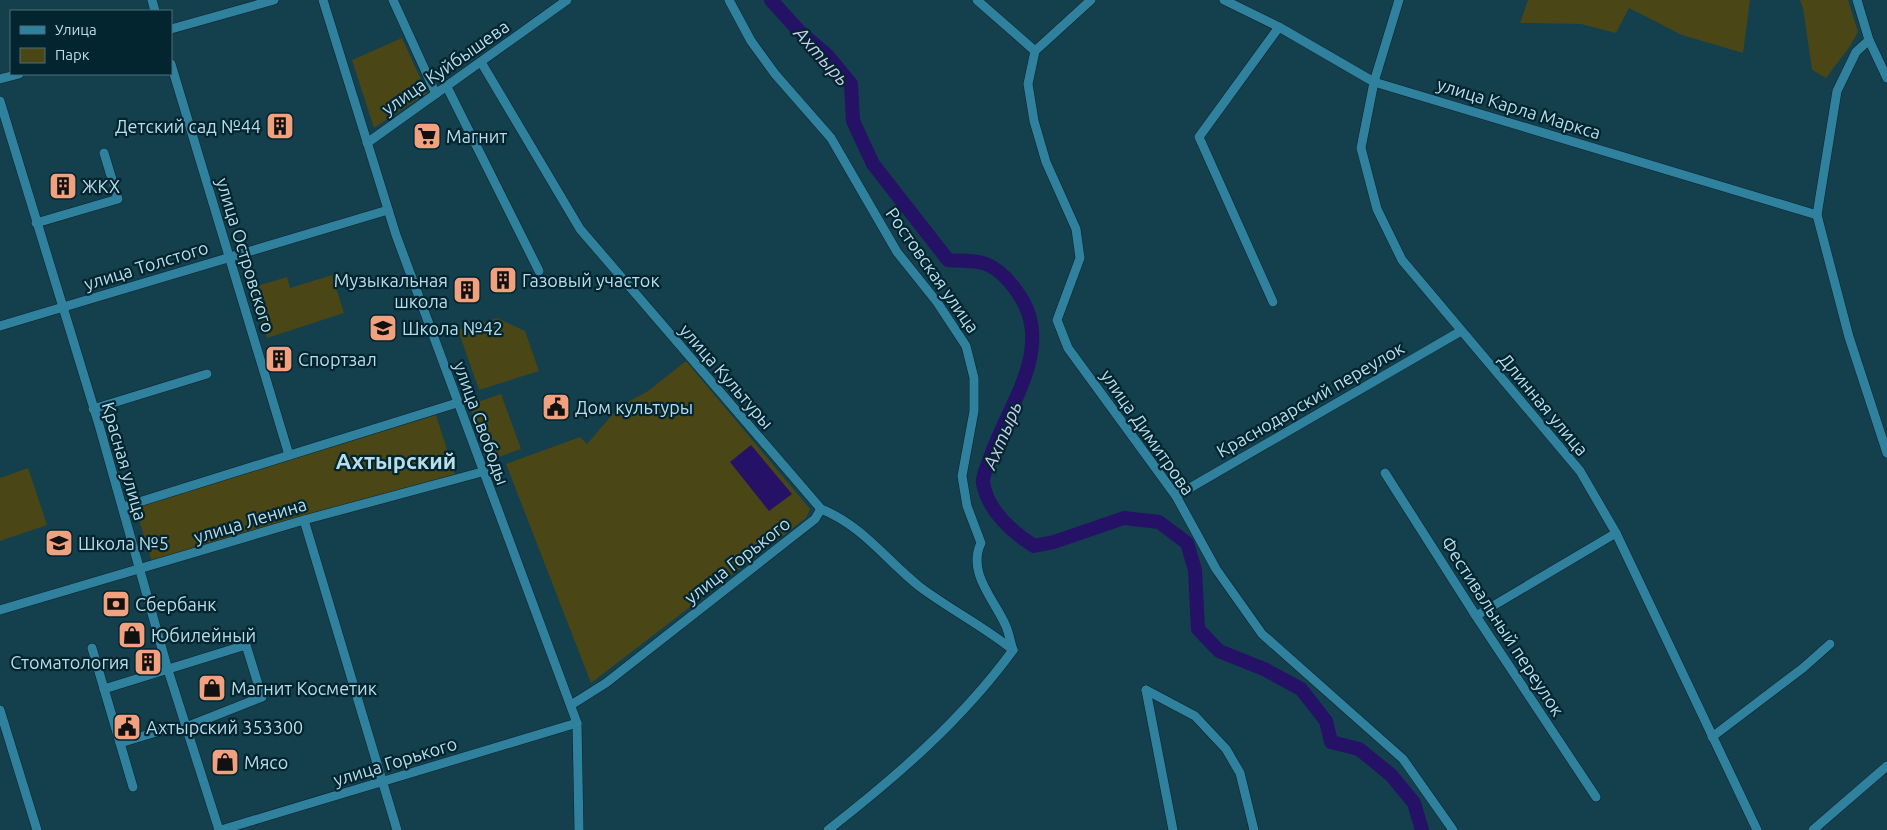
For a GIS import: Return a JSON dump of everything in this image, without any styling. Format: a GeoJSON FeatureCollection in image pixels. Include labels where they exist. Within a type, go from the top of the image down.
{"type":"FeatureCollection","features":[{"type":"Feature","properties":{"kind":"street"},"geometry":{"type":"LineString","coordinates":[[172,29],[274,0]]}},
{"type":"Feature","properties":{"kind":"street","name":"улица Свободы"},"geometry":{"type":"LineString","coordinates":[[323,0],[388,210],[482,472],[577,723],[579,830]]}},
{"type":"Feature","properties":{"kind":"street"},"geometry":{"type":"LineString","coordinates":[[393,0],[436,94]]}},
{"type":"Feature","properties":{"kind":"street","name":"улица Куйбышева"},"geometry":{"type":"LineString","coordinates":[[367,143],[567,0]]}},
{"type":"Feature","properties":{"kind":"street","name":"Ростовская улица"},"geometry":{"type":"LineString","coordinates":[[729,0],[751,41],[775,74],[831,138],[897,252],[937,302],[966,346],[974,378],[974,411],[962,476],[967,506],[981,543],[976,554],[978,574],[1006,626],[1012,650]]}},
{"type":"Feature","properties":{"kind":"street"},"geometry":{"type":"LineString","coordinates":[[977,0],[1035,51],[1091,0]]}},
{"type":"Feature","properties":{"kind":"street","name":"улица Карла Маркса"},"geometry":{"type":"LineString","coordinates":[[1224,0],[1279,27],[1374,82],[1817,215]]}},
{"type":"Feature","properties":{"kind":"street","name":"Длинная улица"},"geometry":{"type":"LineString","coordinates":[[1399,0],[1374,82],[1361,148],[1378,209],[1402,260],[1580,471],[1616,533],[1757,830]]}},
{"type":"Feature","properties":{"kind":"street"},"geometry":{"type":"LineString","coordinates":[[1857,0],[1869,40],[1887,78]]}},
{"type":"Feature","properties":{"kind":"street"},"geometry":{"type":"LineString","coordinates":[[1273,302],[1199,137],[1279,27]]}},
{"type":"Feature","properties":{"kind":"street"},"geometry":{"type":"LineString","coordinates":[[1869,40],[1856,52],[1837,91],[1817,215],[1849,337],[1887,454]]}},
{"type":"Feature","properties":{"kind":"street","name":"улица Димитрова"},"geometry":{"type":"LineString","coordinates":[[1035,51],[1028,84],[1034,121],[1046,162],[1076,229],[1080,258],[1057,320],[1068,348],[1176,496],[1216,569],[1262,634],[1403,759],[1453,830]]}},
{"type":"Feature","properties":{"kind":"street","name":"улица Культуры"},"geometry":{"type":"LineString","coordinates":[[481,62],[580,229],[821,509],[857,529],[920,586],[986,628],[1012,650]]}},
{"type":"Feature","properties":{"kind":"street","name":"улица Островского"},"geometry":{"type":"LineString","coordinates":[[172,67],[289,455]]}},
{"type":"Feature","properties":{"kind":"street"},"geometry":{"type":"LineString","coordinates":[[0,80],[17,75]]}},
{"type":"Feature","properties":{"kind":"street"},"geometry":{"type":"LineString","coordinates":[[446,87],[539,271]]}},
{"type":"Feature","properties":{"kind":"street","name":"Красная улица"},"geometry":{"type":"LineString","coordinates":[[0,101],[63,307],[168,670],[220,830]]}},
{"type":"Feature","properties":{"kind":"street"},"geometry":{"type":"LineString","coordinates":[[36,223],[118,199],[104,152]]}},
{"type":"Feature","properties":{"kind":"street","name":"улица Толстого"},"geometry":{"type":"LineString","coordinates":[[0,326],[388,210]]}},
{"type":"Feature","properties":{"kind":"street","name":"Краснодарский переулок"},"geometry":{"type":"LineString","coordinates":[[1176,496],[1461,331]]}},
{"type":"Feature","properties":{"kind":"street"},"geometry":{"type":"LineString","coordinates":[[93,409],[207,374]]}},
{"type":"Feature","properties":{"kind":"street"},"geometry":{"type":"LineString","coordinates":[[122,507],[457,403]]}},
{"type":"Feature","properties":{"kind":"street","name":"улица Ленина"},"geometry":{"type":"LineString","coordinates":[[0,610],[304,520],[482,472]]}},
{"type":"Feature","properties":{"kind":"street","name":"Фестивальный переулок"},"geometry":{"type":"LineString","coordinates":[[1385,473],[1476,616],[1596,797]]}},
{"type":"Feature","properties":{"kind":"street","name":"улица Горького"},"geometry":{"type":"LineString","coordinates":[[571,705],[606,683],[808,525],[815,519],[821,509]]}},
{"type":"Feature","properties":{"kind":"street"},"geometry":{"type":"LineString","coordinates":[[304,520],[397,830]]}},
{"type":"Feature","properties":{"kind":"street"},"geometry":{"type":"LineString","coordinates":[[1476,616],[1616,533]]}},
{"type":"Feature","properties":{"kind":"street"},"geometry":{"type":"LineString","coordinates":[[1712,738],[1803,668],[1830,644]]}},
{"type":"Feature","properties":{"kind":"street"},"geometry":{"type":"LineString","coordinates":[[104,689],[246,645],[262,697],[186,727]]}},
{"type":"Feature","properties":{"kind":"street"},"geometry":{"type":"LineString","coordinates":[[92,648],[133,787]]}},
{"type":"Feature","properties":{"kind":"street"},"geometry":{"type":"LineString","coordinates":[[828,830],[933,741],[988,684],[1012,650]]}},
{"type":"Feature","properties":{"kind":"street"},"geometry":{"type":"LineString","coordinates":[[1172,830],[1146,690],[1195,716],[1226,749],[1240,773],[1254,830]]}},
{"type":"Feature","properties":{"kind":"street"},"geometry":{"type":"LineString","coordinates":[[0,710],[37,830]]}},
{"type":"Feature","properties":{"kind":"street","name":"улица Горького"},"geometry":{"type":"LineString","coordinates":[[220,830],[577,723]]}},
{"type":"Feature","properties":{"kind":"street"},"geometry":{"type":"LineString","coordinates":[[120,743],[163,730]]}},
{"type":"Feature","properties":{"kind":"street"},"geometry":{"type":"LineString","coordinates":[[1813,830],[1887,766]]}},
{"type":"Feature","properties":{"kind":"green space"},"geometry":{"type":"Polygon","coordinates":[[[1528,0],[1750,0],[1743,53],[1682,35],[1629,8],[1616,33],[1581,24],[1520,23],[1528,0]]]}},
{"type":"Feature","properties":{"kind":"green space"},"geometry":{"type":"Polygon","coordinates":[[[1800,0],[1848,0],[1858,32],[1826,78],[1812,70],[1803,8],[1800,0]]]}},
{"type":"Feature","properties":{"kind":"green space"},"geometry":{"type":"Polygon","coordinates":[[[402,38],[427,93],[374,128],[352,60],[402,38]]]}},
{"type":"Feature","properties":{"kind":"green space"},"geometry":{"type":"Polygon","coordinates":[[[332,275],[344,313],[267,338],[251,288],[287,277],[290,288],[332,275]]]}},
{"type":"Feature","properties":{"kind":"green space"},"geometry":{"type":"Polygon","coordinates":[[[497,318],[525,331],[539,371],[479,390],[458,330],[497,318]]]}},
{"type":"Feature","properties":{"kind":"green space"},"geometry":{"type":"Polygon","coordinates":[[[686,361],[810,509],[806,518],[591,683],[506,464],[580,437],[587,444],[619,407],[648,391],[686,361]]]}},
{"type":"Feature","properties":{"kind":"green space"},"geometry":{"type":"Polygon","coordinates":[[[501,394],[521,449],[490,460],[469,405],[501,394]]]}},
{"type":"Feature","properties":{"kind":"green space"},"geometry":{"type":"Polygon","coordinates":[[[436,415],[455,475],[152,562],[135,507],[436,415]]]}},
{"type":"Feature","properties":{"kind":"green space"},"geometry":{"type":"Polygon","coordinates":[[[28,468],[47,525],[0,541],[0,478],[28,468]]]}},
{"type":"Feature","properties":{"kind":"shaded area"},"geometry":{"type":"Polygon","coordinates":[[[751,445],[792,494],[769,511],[730,462],[751,445]]]}},
{"type":"Feature","properties":{"kind":"waterway","name":"Ахтырь"},"geometry":{"type":"LineString","coordinates":[[771,0],[799,31],[827,55],[851,84],[853,121],[873,164],[948,260],[977,262],[992,267],[1007,279],[1023,301],[1031,321],[1030,361],[1015,401],[997,439],[983,480],[990,503],[1002,520],[1034,546],[1054,542],[1124,518],[1159,522],[1187,543],[1195,570],[1198,629],[1219,651],[1264,669],[1301,689],[1326,721],[1331,742],[1359,749],[1391,775],[1414,803],[1422,830]]}},
{"type":"Feature","properties":{"kind":"place","name":"Детский сад №44"},"geometry":{"type":"Point","coordinates":[280,126]}},
{"type":"Feature","properties":{"kind":"place","name":"Магнит"},"geometry":{"type":"Point","coordinates":[427,136]}},
{"type":"Feature","properties":{"kind":"place","name":"ЖКХ"},"geometry":{"type":"Point","coordinates":[63,186]}},
{"type":"Feature","properties":{"kind":"place","name":"Газовый участок"},"geometry":{"type":"Point","coordinates":[503,280]}},
{"type":"Feature","properties":{"kind":"place","name":"Музыкальная школа"},"geometry":{"type":"Point","coordinates":[467,290]}},
{"type":"Feature","properties":{"kind":"place","name":"Школа №42"},"geometry":{"type":"Point","coordinates":[383,328]}},
{"type":"Feature","properties":{"kind":"place","name":"Спортзал"},"geometry":{"type":"Point","coordinates":[279,359]}},
{"type":"Feature","properties":{"kind":"place","name":"Дом культуры"},"geometry":{"type":"Point","coordinates":[556,407]}},
{"type":"Feature","properties":{"kind":"place","name":"Школа №5"},"geometry":{"type":"Point","coordinates":[59,543]}},
{"type":"Feature","properties":{"kind":"place","name":"Сбербанк"},"geometry":{"type":"Point","coordinates":[116,604]}},
{"type":"Feature","properties":{"kind":"place","name":"Юбилейный"},"geometry":{"type":"Point","coordinates":[132,635]}},
{"type":"Feature","properties":{"kind":"place","name":"Стоматология"},"geometry":{"type":"Point","coordinates":[148,662]}},
{"type":"Feature","properties":{"kind":"place","name":"Магнит Косметик"},"geometry":{"type":"Point","coordinates":[212,688]}},
{"type":"Feature","properties":{"kind":"place","name":"Ахтырский 353300"},"geometry":{"type":"Point","coordinates":[127,727]}},
{"type":"Feature","properties":{"kind":"place","name":"Мясо"},"geometry":{"type":"Point","coordinates":[225,762]}},
{"type":"Feature","properties":{"kind":"district","name":"Ахтырский"},"geometry":{"type":"Point","coordinates":[396,460]}}]}
